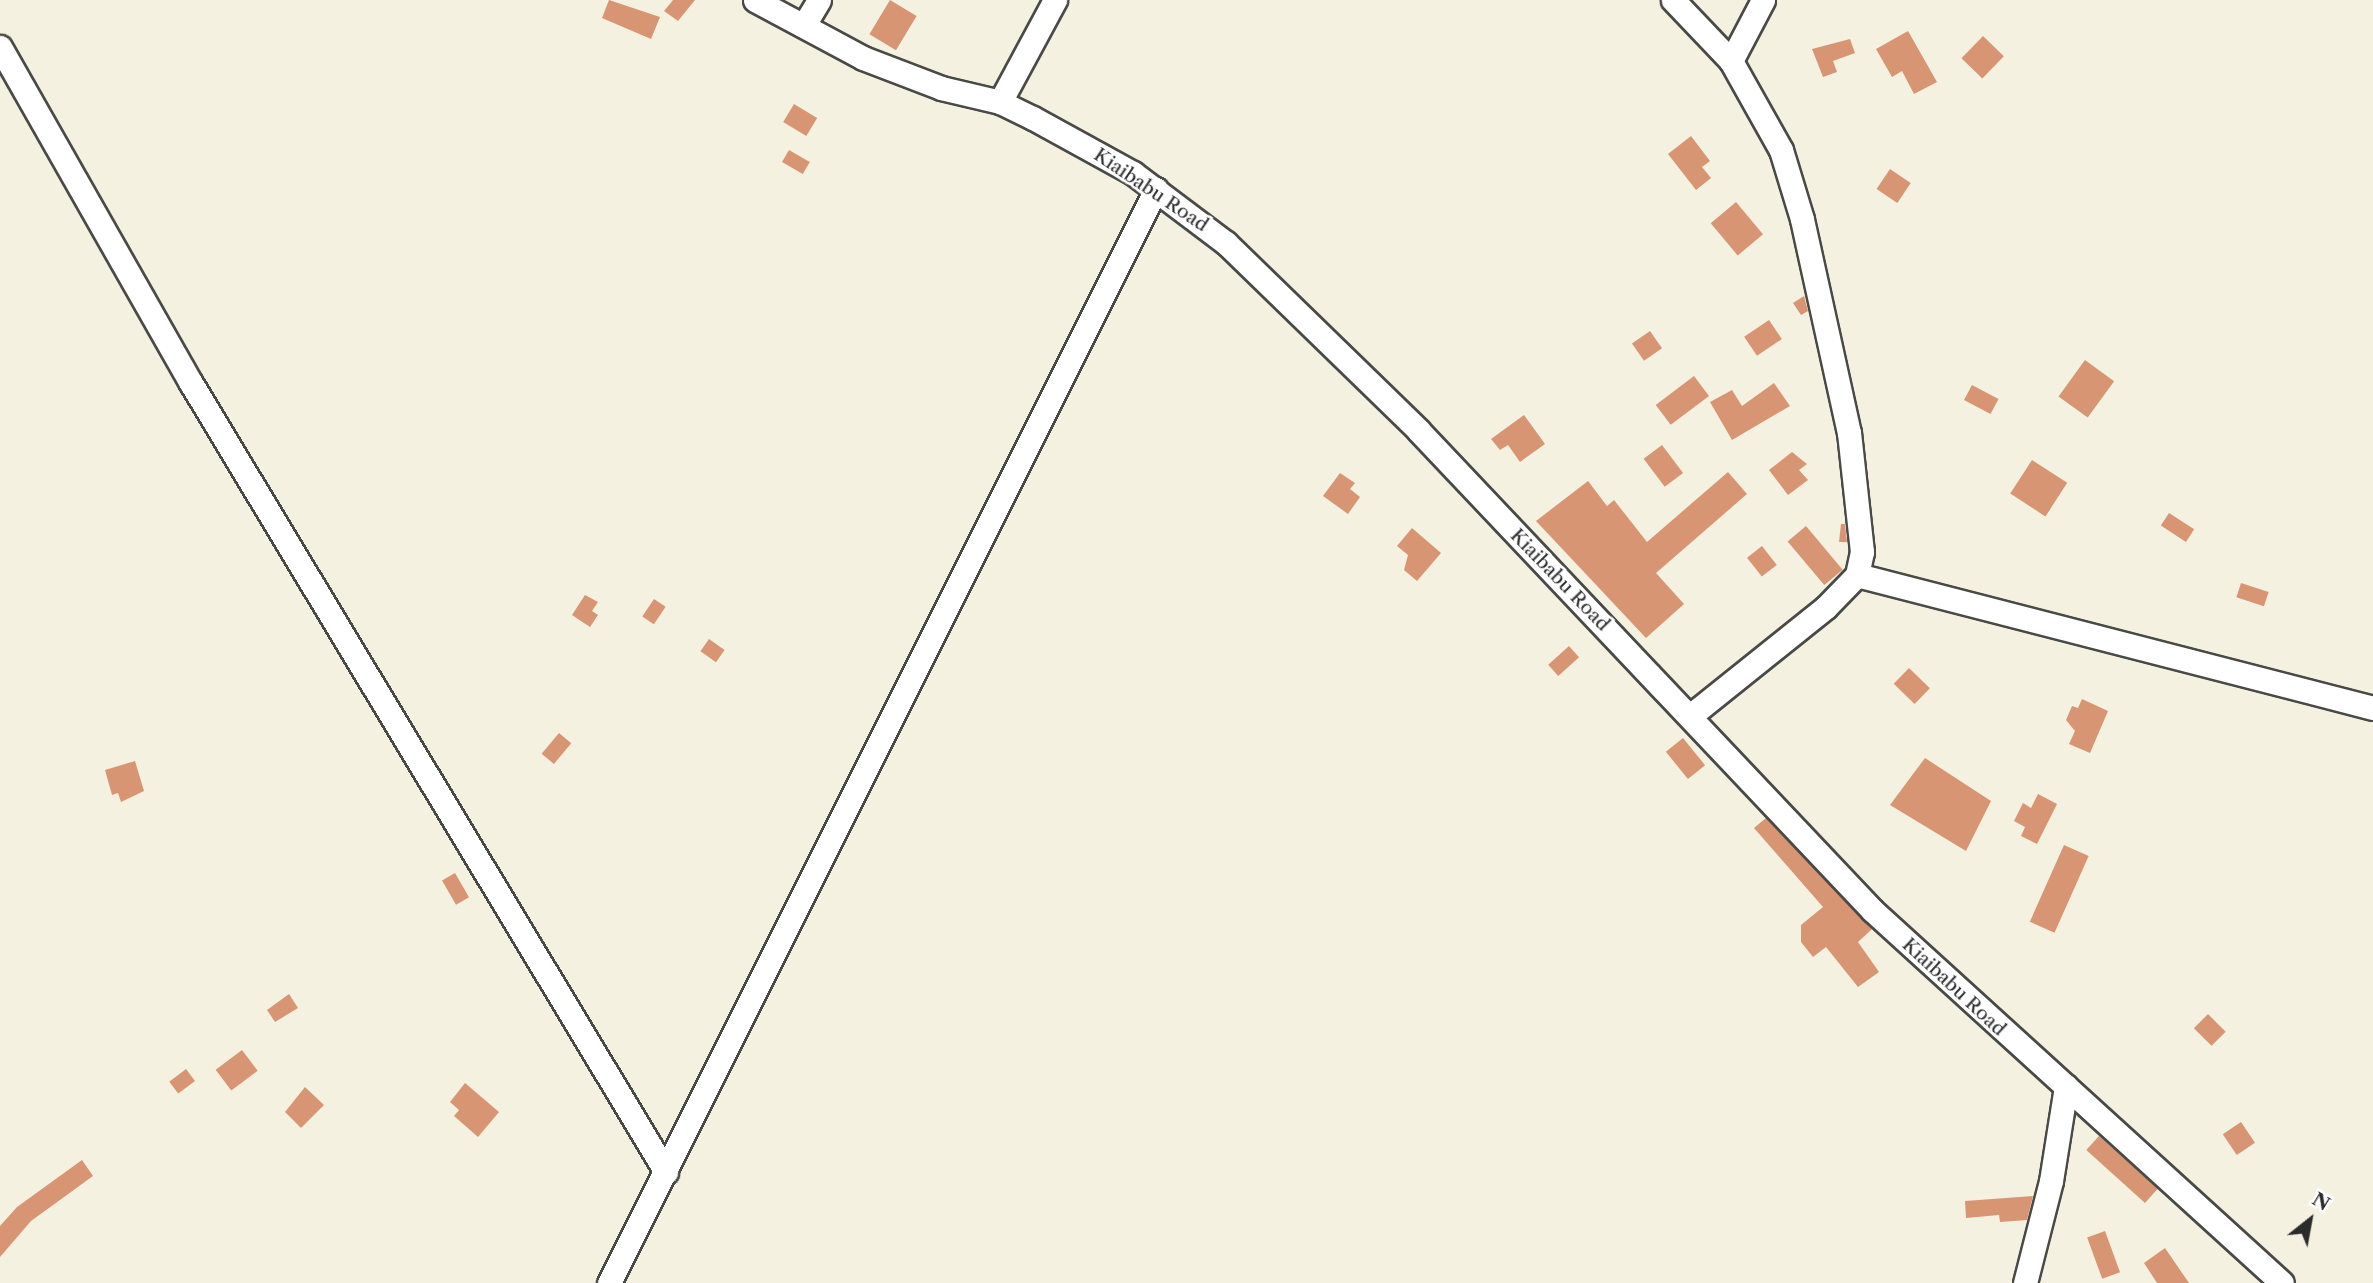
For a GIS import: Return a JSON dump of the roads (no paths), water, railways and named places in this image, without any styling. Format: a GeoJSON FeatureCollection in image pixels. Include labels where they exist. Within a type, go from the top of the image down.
{"type":"FeatureCollection","features":[{"type":"Feature","properties":{"kind":"street","name":"Kiaibabu Road"},"geometry":{"type":"LineString","coordinates":[[754,0],[863,58],[941,88],[1000,102],[1079,142],[1156,189],[1226,243],[1338,349],[1872,910],[2282,1283]]}},
{"type":"Feature","properties":{"kind":"street"},"geometry":{"type":"LineString","coordinates":[[804,25],[819,0]]}},
{"type":"Feature","properties":{"kind":"street"},"geometry":{"type":"LineString","coordinates":[[1000,102],[1055,0]]}},
{"type":"Feature","properties":{"kind":"street"},"geometry":{"type":"LineString","coordinates":[[1674,0],[1731,61],[1781,150],[1802,219],[1856,477],[1861,543],[1857,575],[1785,642],[1690,716]]}},
{"type":"Feature","properties":{"kind":"street"},"geometry":{"type":"LineString","coordinates":[[1731,61],[1763,0]]}},
{"type":"Feature","properties":{"kind":"street"},"geometry":{"type":"LineString","coordinates":[[0,47],[219,430],[666,1172]]}},
{"type":"Feature","properties":{"kind":"street"},"geometry":{"type":"LineString","coordinates":[[609,1283],[1156,189]]}},
{"type":"Feature","properties":{"kind":"street"},"geometry":{"type":"LineString","coordinates":[[1857,575],[2373,708]]}},
{"type":"Feature","properties":{"kind":"street"},"geometry":{"type":"LineString","coordinates":[[2025,1283],[2051,1181],[2066,1086]]}}]}
